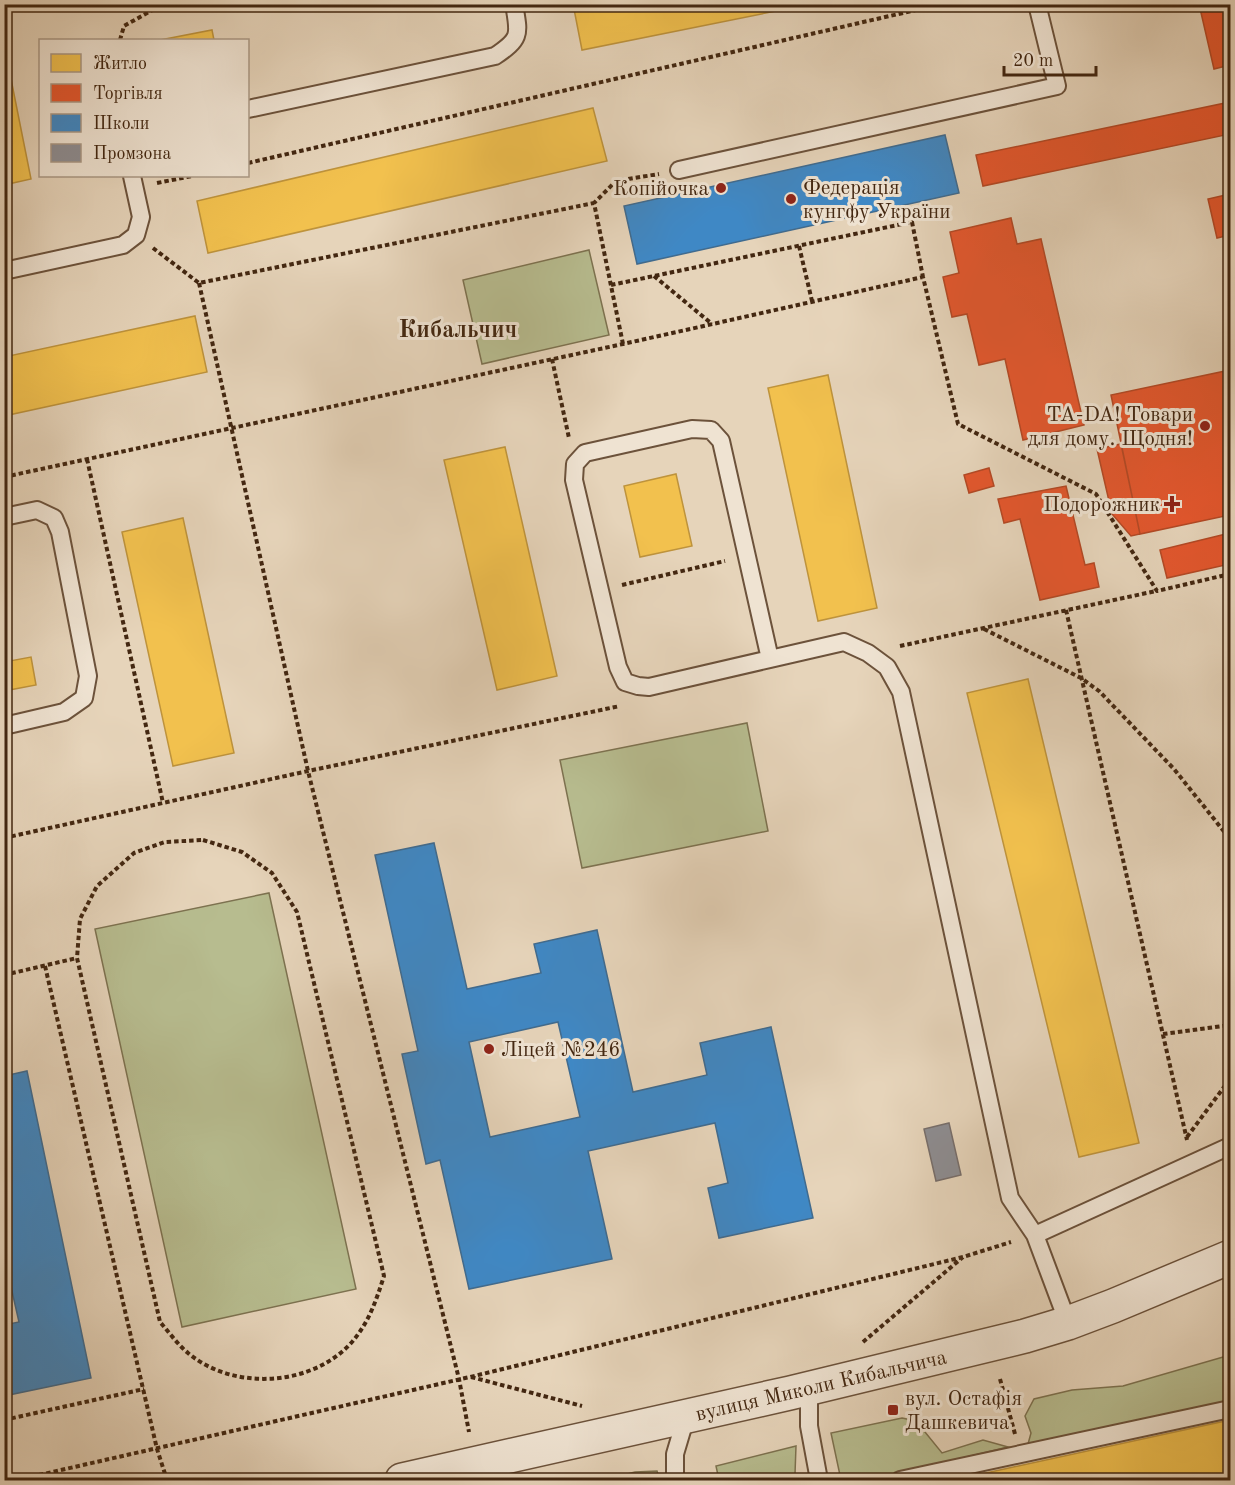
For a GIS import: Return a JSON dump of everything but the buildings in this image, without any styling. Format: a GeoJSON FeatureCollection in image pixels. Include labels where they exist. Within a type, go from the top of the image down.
{"type":"FeatureCollection","features":[{"type":"Feature","properties":{"kind":"street","name":"вулиця Миколи Кибальчича"},"geometry":{"type":"LineString","coordinates":[[402,1480],[809,1389],[1025,1336],[1068,1323],[1230,1257]]}},
{"type":"Feature","properties":{"kind":"lane"},"geometry":{"type":"LineString","coordinates":[[249,109],[495,56],[511,45],[519,31],[514,4]]}},
{"type":"Feature","properties":{"kind":"lane"},"geometry":{"type":"LineString","coordinates":[[679,170],[1057,86],[1037,4]]}},
{"type":"Feature","properties":{"kind":"lane"},"geometry":{"type":"LineString","coordinates":[[4,271],[123,245],[136,235],[141,217],[133,182]]}},
{"type":"Feature","properties":{"kind":"lane"},"geometry":{"type":"LineString","coordinates":[[770,659],[720,441],[711,430],[692,429],[585,453],[575,464],[574,480],[618,668],[626,682],[649,687],[844,642],[868,653],[887,667],[901,692],[1010,1198],[1035,1235],[1068,1323]]}},
{"type":"Feature","properties":{"kind":"lane"},"geometry":{"type":"LineString","coordinates":[[4,517],[37,510],[54,518],[60,532],[88,676],[84,698],[64,712],[4,726]]}},
{"type":"Feature","properties":{"kind":"lane"},"geometry":{"type":"LineString","coordinates":[[1035,1235],[1230,1146]]}},
{"type":"Feature","properties":{"kind":"lane"},"geometry":{"type":"LineString","coordinates":[[809,1389],[809,1426],[819,1480]]}},
{"type":"Feature","properties":{"kind":"lane"},"geometry":{"type":"LineString","coordinates":[[900,1480],[1230,1409]]}},
{"type":"Feature","properties":{"kind":"lane"},"geometry":{"type":"LineString","coordinates":[[675,1480],[675,1454],[686,1417]]}},
{"type":"Feature","properties":{"kind":"path"},"geometry":{"type":"LineString","coordinates":[[120,39],[124,26],[163,4]]}},
{"type":"Feature","properties":{"kind":"path"},"geometry":{"type":"LineString","coordinates":[[249,163],[942,4]]}},
{"type":"Feature","properties":{"kind":"path"},"geometry":{"type":"LineString","coordinates":[[199,283],[594,203],[616,181],[679,170]]}},
{"type":"Feature","properties":{"kind":"path"},"geometry":{"type":"LineString","coordinates":[[133,182],[182,177]]}},
{"type":"Feature","properties":{"kind":"path"},"geometry":{"type":"LineString","coordinates":[[594,203],[622,344]]}},
{"type":"Feature","properties":{"kind":"path"},"geometry":{"type":"LineString","coordinates":[[611,285],[912,222],[958,424],[1096,494],[1156,591]]}},
{"type":"Feature","properties":{"kind":"path"},"geometry":{"type":"LineString","coordinates":[[136,235],[199,283],[308,771],[459,1379],[470,1433]]}},
{"type":"Feature","properties":{"kind":"path"},"geometry":{"type":"LineString","coordinates":[[799,246],[812,301]]}},
{"type":"Feature","properties":{"kind":"path"},"geometry":{"type":"LineString","coordinates":[[654,276],[712,324]]}},
{"type":"Feature","properties":{"kind":"path"},"geometry":{"type":"LineString","coordinates":[[4,477],[923,277]]}},
{"type":"Feature","properties":{"kind":"path"},"geometry":{"type":"LineString","coordinates":[[552,359],[575,464]]}},
{"type":"Feature","properties":{"kind":"path"},"geometry":{"type":"LineString","coordinates":[[87,459],[163,803]]}},
{"type":"Feature","properties":{"kind":"path"},"geometry":{"type":"LineString","coordinates":[[600,590],[747,556]]}},
{"type":"Feature","properties":{"kind":"path"},"geometry":{"type":"LineString","coordinates":[[868,653],[1230,574]]}},
{"type":"Feature","properties":{"kind":"path"},"geometry":{"type":"LineString","coordinates":[[1066,610],[1193,1164]]}},
{"type":"Feature","properties":{"kind":"path"},"geometry":{"type":"LineString","coordinates":[[984,628],[1082,678],[1099,691],[1174,768],[1230,838]]}},
{"type":"Feature","properties":{"kind":"path"},"geometry":{"type":"LineString","coordinates":[[4,838],[623,705]]}},
{"type":"Feature","properties":{"kind":"path"},"geometry":{"type":"LineString","coordinates":[[203,840],[242,852],[272,873],[297,912],[384,1276],[372,1314],[351,1343],[326,1363],[296,1376],[256,1379],[218,1371],[188,1353],[160,1322],[77,958],[80,919],[97,886],[134,853],[165,842],[203,840]]}},
{"type":"Feature","properties":{"kind":"path"},"geometry":{"type":"LineString","coordinates":[[4,975],[77,958]]}},
{"type":"Feature","properties":{"kind":"path"},"geometry":{"type":"LineString","coordinates":[[45,966],[157,1449],[167,1480]]}},
{"type":"Feature","properties":{"kind":"path"},"geometry":{"type":"LineString","coordinates":[[1163,1034],[1230,1024]]}},
{"type":"Feature","properties":{"kind":"path"},"geometry":{"type":"LineString","coordinates":[[1187,1137],[1230,1079]]}},
{"type":"Feature","properties":{"kind":"path"},"geometry":{"type":"LineString","coordinates":[[17,1480],[470,1377],[963,1257],[1035,1235]]}},
{"type":"Feature","properties":{"kind":"path"},"geometry":{"type":"LineString","coordinates":[[863,1342],[963,1257]]}},
{"type":"Feature","properties":{"kind":"path"},"geometry":{"type":"LineString","coordinates":[[470,1377],[585,1407]]}},
{"type":"Feature","properties":{"kind":"path"},"geometry":{"type":"LineString","coordinates":[[1000,1379],[1020,1454]]}},
{"type":"Feature","properties":{"kind":"path"},"geometry":{"type":"LineString","coordinates":[[4,1420],[144,1389]]}},
{"type":"Feature","properties":{"kind":"green space"},"geometry":{"type":"Polygon","coordinates":[[[589,250],[609,335],[482,364],[463,280],[589,250]]]}},
{"type":"Feature","properties":{"kind":"green space"},"geometry":{"type":"Polygon","coordinates":[[[747,723],[768,831],[582,868],[560,760],[747,723]]]}},
{"type":"Feature","properties":{"kind":"green space"},"geometry":{"type":"Polygon","coordinates":[[[269,893],[356,1289],[182,1327],[95,929],[269,893]]]}},
{"type":"Feature","properties":{"kind":"green space"},"geometry":{"type":"Polygon","coordinates":[[[1230,1355],[1230,1401],[1028,1444],[1031,1433],[1025,1416],[1034,1399],[1072,1390],[1123,1386],[1230,1355]]]}},
{"type":"Feature","properties":{"kind":"green space"},"geometry":{"type":"Polygon","coordinates":[[[902,1418],[916,1421],[942,1453],[983,1440],[1008,1447],[871,1480],[841,1480],[831,1433],[902,1418]]]}},
{"type":"Feature","properties":{"kind":"green space"},"geometry":{"type":"Polygon","coordinates":[[[796,1446],[795,1474],[790,1480],[719,1480],[716,1466],[796,1446]]]}},
{"type":"Feature","properties":{"kind":"green space"},"geometry":{"type":"Polygon","coordinates":[[[657,1471],[660,1480],[604,1480],[635,1472],[657,1471]]]}},
{"type":"Feature","properties":{"kind":"place","name":"Копійочка"},"geometry":{"type":"Point","coordinates":[721,188]}},
{"type":"Feature","properties":{"kind":"place","name":"Федерація кунгфу України"},"geometry":{"type":"Point","coordinates":[791,199]}},
{"type":"Feature","properties":{"kind":"place","name":"TA-DA! Товари для дому. Щодня!"},"geometry":{"type":"Point","coordinates":[1205,426]}},
{"type":"Feature","properties":{"kind":"place","name":"Подорожник"},"geometry":{"type":"Point","coordinates":[1172,504]}},
{"type":"Feature","properties":{"kind":"place","name":"Ліцей №246"},"geometry":{"type":"Point","coordinates":[489,1049]}},
{"type":"Feature","properties":{"kind":"place","name":"вул. Остафія Дашкевича"},"geometry":{"type":"Point","coordinates":[893,1410]}},
{"type":"Feature","properties":{"kind":"district","name":"Кибальчич"},"geometry":{"type":"Point","coordinates":[458,329]}}]}
